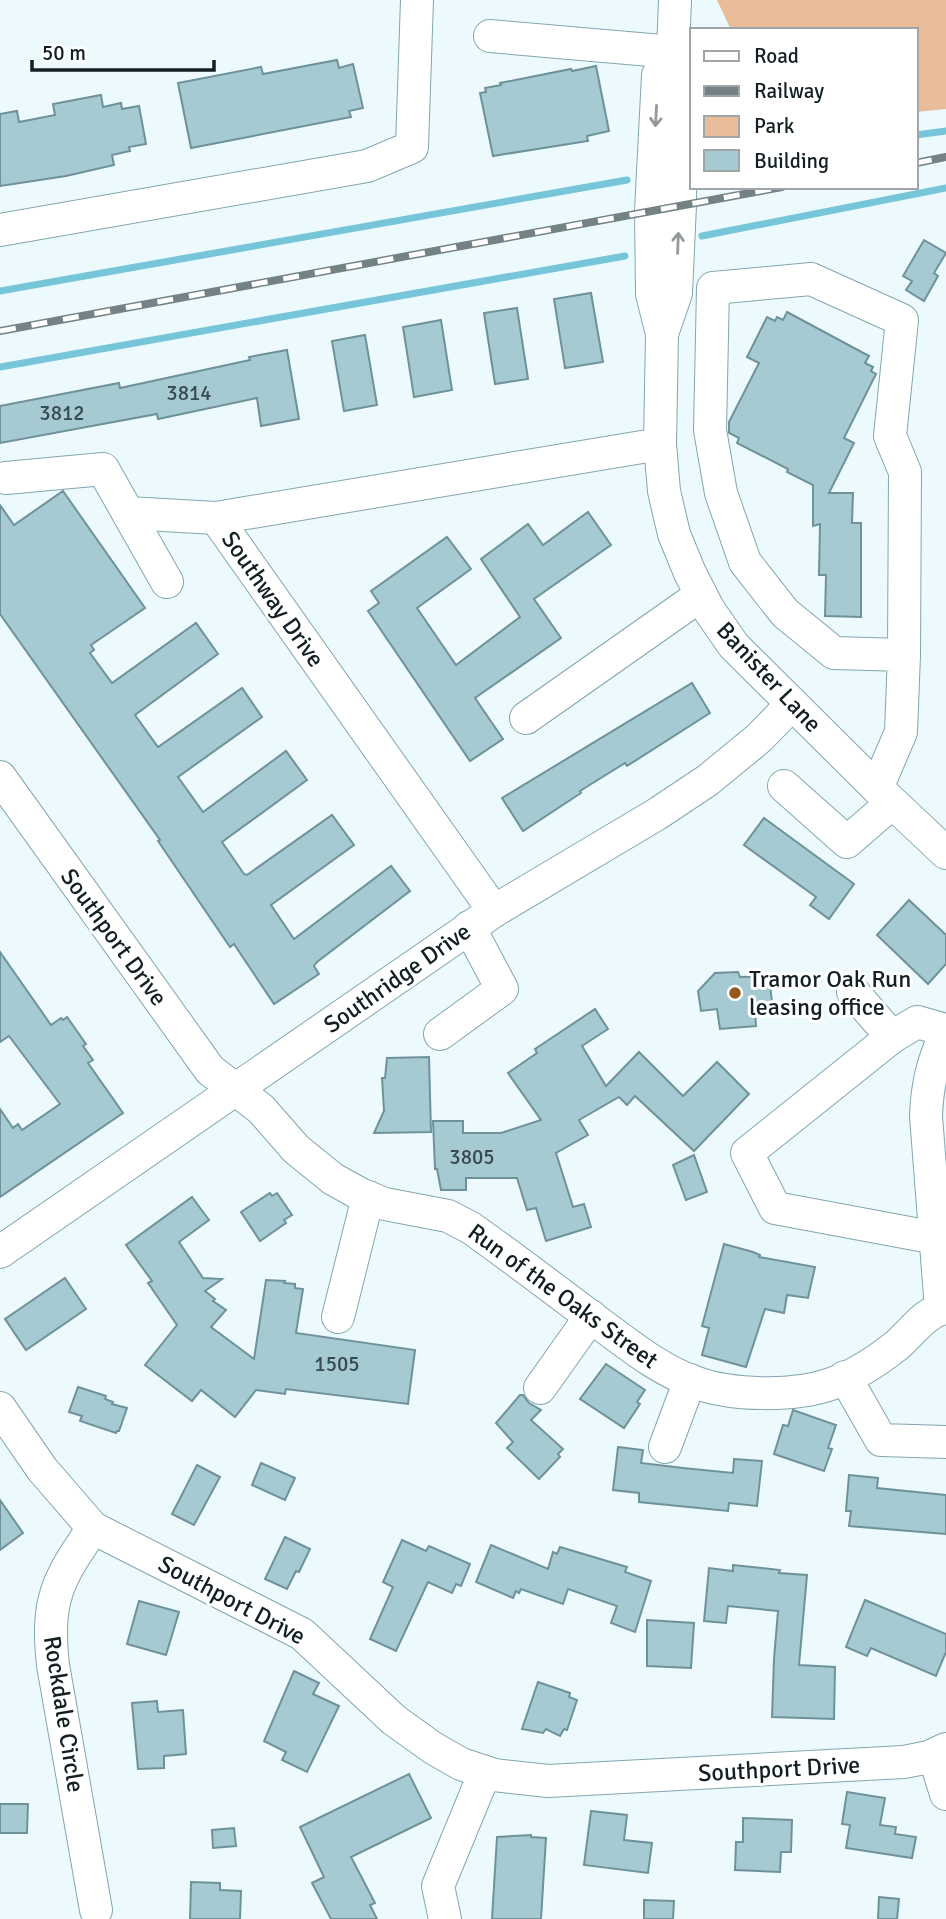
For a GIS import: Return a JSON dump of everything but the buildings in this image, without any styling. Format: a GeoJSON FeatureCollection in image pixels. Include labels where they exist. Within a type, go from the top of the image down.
{"type":"FeatureCollection","features":[{"type":"Feature","properties":{"kind":"street"},"geometry":{"type":"LineString","coordinates":[[0,230],[367,166],[412,147],[417,0]]}},
{"type":"Feature","properties":{"kind":"street","name":"Banister Lane"},"geometry":{"type":"LineString","coordinates":[[662,334],[676,293],[680,205],[681,79],[673,52],[675,0]]}},
{"type":"Feature","properties":{"kind":"street"},"geometry":{"type":"LineString","coordinates":[[490,36],[673,52]]}},
{"type":"Feature","properties":{"kind":"street","name":"Banister Lane"},"geometry":{"type":"LineString","coordinates":[[673,52],[658,75],[651,211],[652,294],[662,334],[660,444],[664,491],[674,534],[701,595],[734,646],[946,853]]}},
{"type":"Feature","properties":{"kind":"street"},"geometry":{"type":"LineString","coordinates":[[676,293],[811,279],[902,320],[890,436],[905,472],[904,655],[901,732],[885,796],[847,842],[784,786]]}},
{"type":"Feature","properties":{"kind":"street"},"geometry":{"type":"LineString","coordinates":[[713,288],[710,430],[721,493],[745,562],[785,613],[834,653],[904,655]]}},
{"type":"Feature","properties":{"kind":"street","name":"Southway Drive"},"geometry":{"type":"LineString","coordinates":[[440,1034],[502,989],[482,919],[216,518],[660,444]]}},
{"type":"Feature","properties":{"kind":"street"},"geometry":{"type":"LineString","coordinates":[[6,478],[103,469],[167,582]]}},
{"type":"Feature","properties":{"kind":"street"},"geometry":{"type":"LineString","coordinates":[[128,513],[216,518]]}},
{"type":"Feature","properties":{"kind":"street"},"geometry":{"type":"LineString","coordinates":[[526,718],[701,595]]}},
{"type":"Feature","properties":{"kind":"street","name":"Southridge Drive"},"geometry":{"type":"LineString","coordinates":[[0,1252],[482,919],[657,814],[708,780],[759,738],[792,704]]}},
{"type":"Feature","properties":{"kind":"street","name":"Southport Drive"},"geometry":{"type":"LineString","coordinates":[[0,777],[209,1070],[236,1090]]}},
{"type":"Feature","properties":{"kind":"street"},"geometry":{"type":"LineString","coordinates":[[853,992],[892,1037]]}},
{"type":"Feature","properties":{"kind":"street"},"geometry":{"type":"LineString","coordinates":[[936,1238],[775,1208],[747,1153],[892,1037],[917,1022],[946,1031],[927,1084],[926,1116],[944,1308]]}},
{"type":"Feature","properties":{"kind":"street","name":"Run of the Oaks Street"},"geometry":{"type":"LineString","coordinates":[[236,1090],[261,1109],[306,1156],[333,1179],[385,1204],[448,1216],[471,1228],[656,1365],[690,1380],[735,1391],[783,1393],[830,1385],[897,1346],[922,1321],[944,1308]]}},
{"type":"Feature","properties":{"kind":"street"},"geometry":{"type":"LineString","coordinates":[[338,1317],[368,1197]]}},
{"type":"Feature","properties":{"kind":"street"},"geometry":{"type":"LineString","coordinates":[[540,1388],[590,1316]]}},
{"type":"Feature","properties":{"kind":"street"},"geometry":{"type":"LineString","coordinates":[[845,1377],[881,1440],[946,1442]]}},
{"type":"Feature","properties":{"kind":"street"},"geometry":{"type":"LineString","coordinates":[[665,1447],[690,1380]]}},
{"type":"Feature","properties":{"kind":"street","name":"Southport Drive"},"geometry":{"type":"LineString","coordinates":[[0,1408],[42,1469],[93,1528],[302,1634],[394,1720],[461,1764],[485,1772],[548,1781],[904,1762],[940,1752]]}},
{"type":"Feature","properties":{"kind":"street","name":"Rockdale Circle"},"geometry":{"type":"LineString","coordinates":[[93,1528],[66,1568],[52,1604],[50,1633],[96,1910]]}},
{"type":"Feature","properties":{"kind":"street"},"geometry":{"type":"LineString","coordinates":[[940,1752],[946,1794]]}},
{"type":"Feature","properties":{"kind":"street"},"geometry":{"type":"LineString","coordinates":[[445,1919],[438,1886],[485,1772]]}},
{"type":"Feature","properties":{"kind":"green space"},"geometry":{"type":"Polygon","coordinates":[[[717,0],[946,0],[946,109],[918,112],[918,28],[730,28],[717,0]]]}},
{"type":"Feature","properties":{"kind":"waterway"},"geometry":{"type":"LineString","coordinates":[[918,135],[946,131]]}},
{"type":"Feature","properties":{"kind":"waterway"},"geometry":{"type":"LineString","coordinates":[[0,291],[627,180]]}},
{"type":"Feature","properties":{"kind":"waterway"},"geometry":{"type":"LineString","coordinates":[[702,236],[946,188]]}},
{"type":"Feature","properties":{"kind":"waterway"},"geometry":{"type":"LineString","coordinates":[[0,367],[625,256]]}},
{"type":"Feature","properties":{"kind":"railway"},"geometry":{"type":"LineString","coordinates":[[918,163],[946,157]]}},
{"type":"Feature","properties":{"kind":"railway"},"geometry":{"type":"LineString","coordinates":[[0,331],[771,189]]}},
{"type":"Feature","properties":{"kind":"place","name":"Tramor Oak Run leasing office"},"geometry":{"type":"Point","coordinates":[735,993]}}]}
